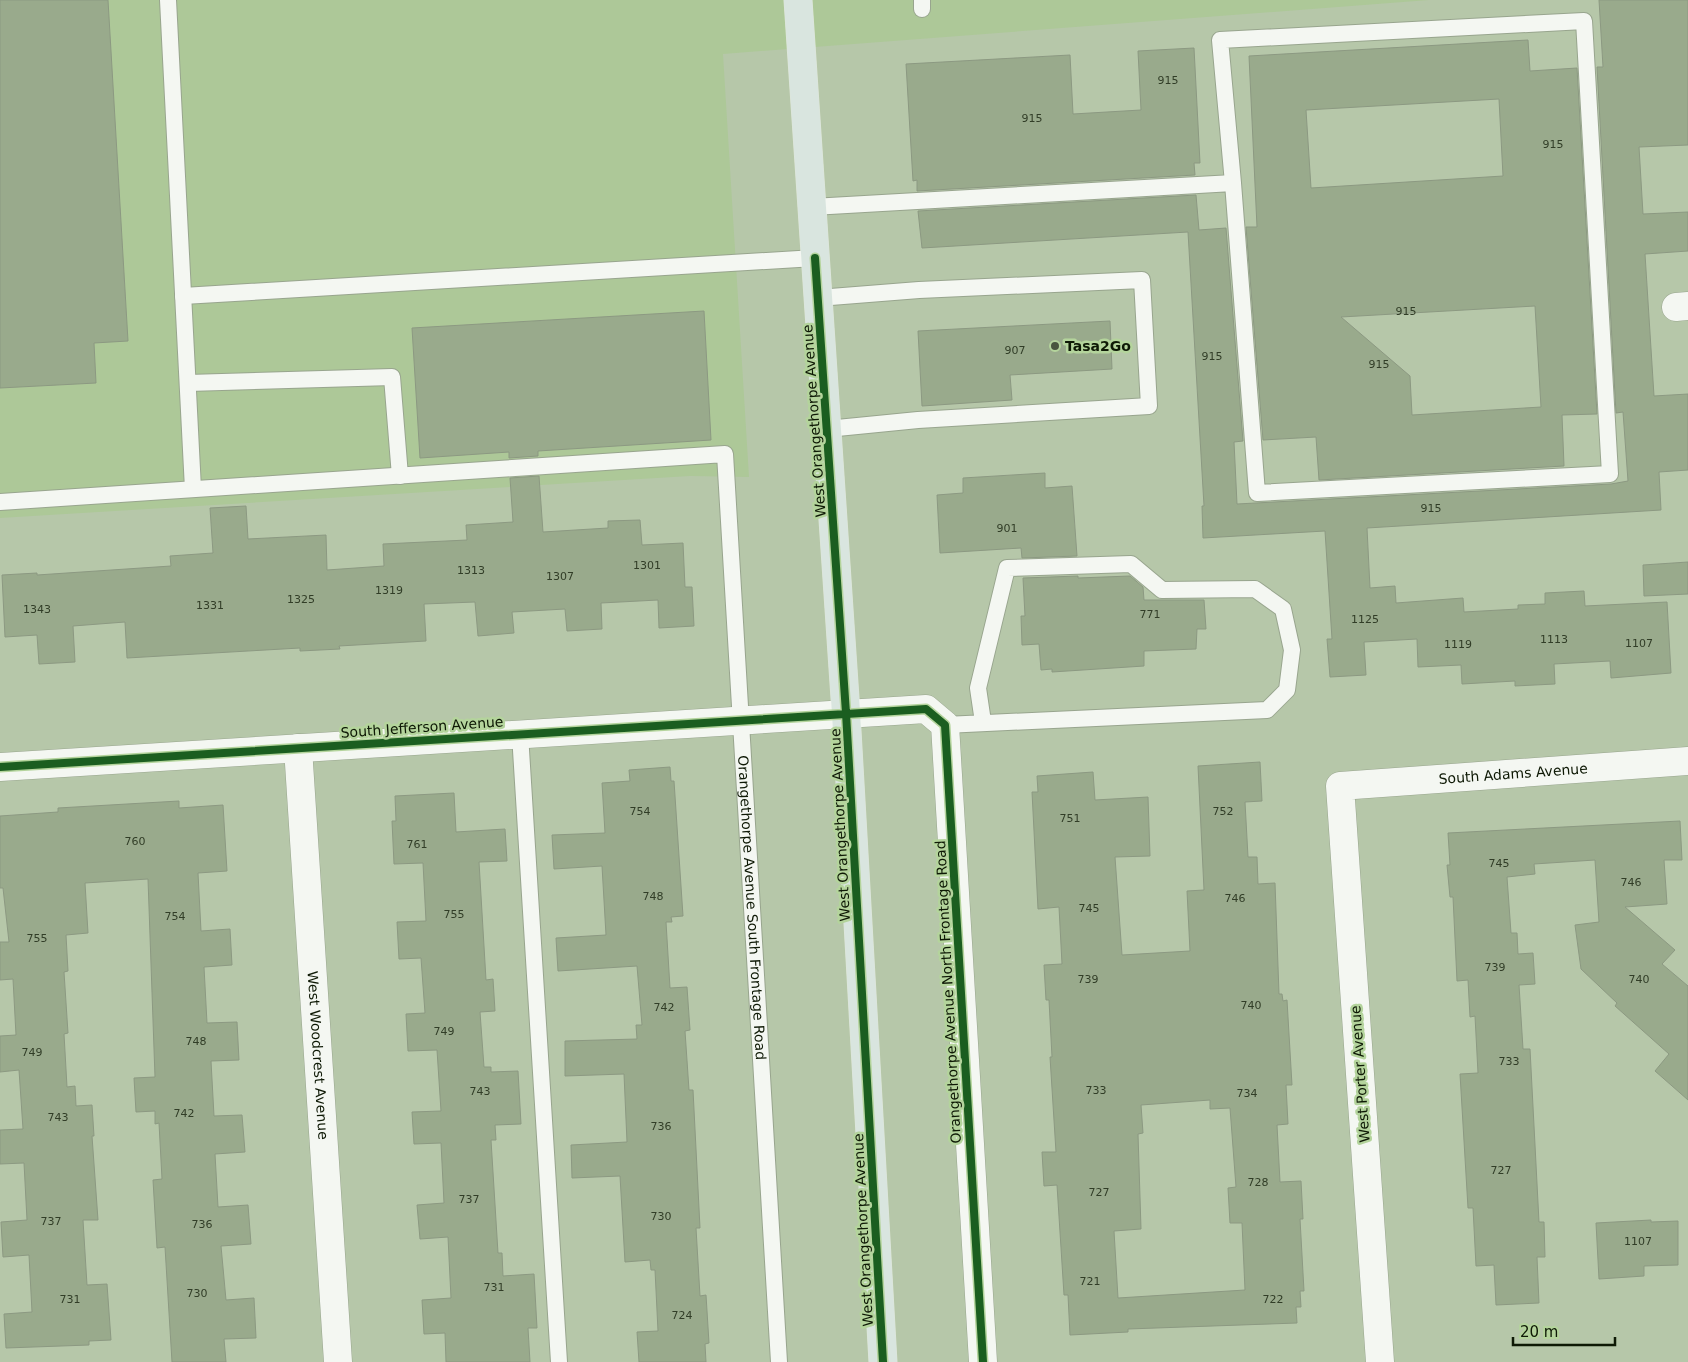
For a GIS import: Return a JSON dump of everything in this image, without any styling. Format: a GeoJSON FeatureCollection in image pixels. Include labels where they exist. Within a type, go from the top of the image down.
{"type":"FeatureCollection","features":[{"type":"Feature","properties":{"kind":"main road","name":"West Orangethorpe Avenue"},"geometry":{"type":"LineString","coordinates":[[798,0],[846,713],[883,1362]]}},
{"type":"Feature","properties":{"kind":"street"},"geometry":{"type":"LineString","coordinates":[[846,713],[926,709],[945,725]]}},
{"type":"Feature","properties":{"kind":"street","name":"South Jefferson Avenue"},"geometry":{"type":"LineString","coordinates":[[0,767],[846,713]]}},
{"type":"Feature","properties":{"kind":"street","name":"Orangethorpe Avenue North Frontage Road"},"geometry":{"type":"LineString","coordinates":[[945,725],[983,1362]]}},
{"type":"Feature","properties":{"kind":"street","name":"West Woodcrest Avenue"},"geometry":{"type":"LineString","coordinates":[[298,748],[338,1362]]}},
{"type":"Feature","properties":{"kind":"street","name":"South Adams Avenue"},"geometry":{"type":"LineString","coordinates":[[1340,786],[1688,761]]}},
{"type":"Feature","properties":{"kind":"street","name":"West Porter Avenue"},"geometry":{"type":"LineString","coordinates":[[1340,786],[1380,1362]]}},
{"type":"Feature","properties":{"kind":"lane"},"geometry":{"type":"LineString","coordinates":[[168,0],[194,490]]}},
{"type":"Feature","properties":{"kind":"lane"},"geometry":{"type":"LineString","coordinates":[[1584,21],[1610,474],[1256,493],[1233,183],[1220,40],[1584,21]]}},
{"type":"Feature","properties":{"kind":"lane"},"geometry":{"type":"LineString","coordinates":[[812,207],[1233,183]]}},
{"type":"Feature","properties":{"kind":"lane"},"geometry":{"type":"LineString","coordinates":[[183,296],[815,258]]}},
{"type":"Feature","properties":{"kind":"lane"},"geometry":{"type":"LineString","coordinates":[[818,298],[919,290],[1142,280],[1149,406],[918,420],[827,429]]}},
{"type":"Feature","properties":{"kind":"lane"},"geometry":{"type":"LineString","coordinates":[[0,502],[400,476],[392,377],[188,382]]}},
{"type":"Feature","properties":{"kind":"lane","name":"Orangethorpe Avenue South Frontage Road"},"geometry":{"type":"LineString","coordinates":[[400,476],[725,454],[779,1362]]}},
{"type":"Feature","properties":{"kind":"lane"},"geometry":{"type":"LineString","coordinates":[[945,725],[1267,710],[1287,690],[1292,650],[1283,609],[1255,589],[1162,590],[1131,564],[1007,568],[978,688],[983,722]]}},
{"type":"Feature","properties":{"kind":"lane"},"geometry":{"type":"LineString","coordinates":[[520,734],[559,1362]]}},
{"type":"Feature","properties":{"kind":"shaded area"},"geometry":{"type":"Polygon","coordinates":[[[0,0],[1429,0],[723,54],[749,477],[690,476],[0,518],[0,0]]]}},
{"type":"Feature","properties":{"kind":"building"},"geometry":{"type":"Polygon","coordinates":[[[0,0],[108,0],[128,341],[94,343],[96,383],[0,388],[0,0]]]}},
{"type":"Feature","properties":{"kind":"building"},"geometry":{"type":"Polygon","coordinates":[[[1599,0],[1688,0],[1688,145],[1639,147],[1643,214],[1688,212],[1688,251],[1645,254],[1654,396],[1688,394],[1688,470],[1659,472],[1661,510],[1367,528],[1370,588],[1395,586],[1396,603],[1463,598],[1464,612],[1518,609],[1518,605],[1545,604],[1545,593],[1584,591],[1585,606],[1667,602],[1671,673],[1611,678],[1610,661],[1554,664],[1555,684],[1515,686],[1515,681],[1462,684],[1461,665],[1418,667],[1417,639],[1364,642],[1366,675],[1330,677],[1327,639],[1332,639],[1325,531],[1203,538],[1202,506],[1204,506],[1188,232],[922,248],[918,211],[1196,195],[1199,230],[1226,228],[1243,441],[1234,442],[1237,504],[1611,484],[1628,481],[1623,412],[1616,413],[1597,67],[1603,67],[1599,0]]]}},
{"type":"Feature","properties":{"kind":"building"},"geometry":{"type":"Polygon","coordinates":[[[1528,40],[1530,71],[1577,68],[1597,414],[1562,415],[1564,466],[1319,480],[1316,437],[1263,440],[1246,227],[1257,227],[1249,56],[1528,40]],[[1499,99],[1306,110],[1311,188],[1503,176],[1499,99]],[[1535,306],[1341,317],[1410,376],[1412,415],[1541,407],[1535,306]]]}},
{"type":"Feature","properties":{"kind":"building"},"geometry":{"type":"Polygon","coordinates":[[[1194,48],[1200,163],[1194,163],[1195,175],[917,191],[917,180],[913,181],[906,64],[1070,55],[1073,114],[1141,110],[1138,51],[1194,48]]]}},
{"type":"Feature","properties":{"kind":"building"},"geometry":{"type":"Polygon","coordinates":[[[704,311],[711,440],[538,451],[538,456],[509,458],[509,452],[420,458],[412,328],[704,311]]]}},
{"type":"Feature","properties":{"kind":"building"},"geometry":{"type":"Polygon","coordinates":[[[1110,321],[1112,369],[1010,375],[1012,400],[922,406],[918,331],[1110,321]]]}},
{"type":"Feature","properties":{"kind":"building"},"geometry":{"type":"Polygon","coordinates":[[[1045,473],[1045,488],[1072,486],[1077,556],[1022,558],[1021,548],[940,553],[937,495],[963,493],[963,478],[1045,473]]]}},
{"type":"Feature","properties":{"kind":"building"},"geometry":{"type":"Polygon","coordinates":[[[539,476],[543,532],[608,528],[608,521],[640,520],[642,545],[683,543],[685,587],[692,587],[694,626],[659,628],[658,600],[601,603],[602,629],[567,631],[565,609],[512,612],[514,633],[478,636],[475,602],[424,604],[426,641],[339,646],[340,649],[300,651],[300,648],[127,658],[125,622],[73,626],[75,662],[39,664],[37,635],[5,637],[2,575],[37,573],[37,575],[171,566],[170,556],[213,553],[210,508],[246,506],[248,539],[326,535],[327,570],[384,566],[383,544],[467,540],[466,525],[513,522],[510,478],[539,476]]]}},
{"type":"Feature","properties":{"kind":"building"},"geometry":{"type":"Polygon","coordinates":[[[1688,562],[1688,594],[1644,596],[1643,565],[1688,562]]]}},
{"type":"Feature","properties":{"kind":"building"},"geometry":{"type":"Polygon","coordinates":[[[1078,576],[1078,578],[1130,576],[1143,587],[1144,600],[1204,600],[1206,629],[1197,629],[1196,649],[1144,651],[1144,666],[1052,672],[1052,669],[1041,670],[1039,644],[1022,645],[1021,616],[1025,616],[1023,578],[1078,576]]]}},
{"type":"Feature","properties":{"kind":"building"},"geometry":{"type":"Polygon","coordinates":[[[1260,762],[1262,801],[1245,802],[1248,857],[1257,857],[1258,884],[1275,883],[1279,994],[1282,994],[1283,1001],[1287,1000],[1292,1085],[1286,1085],[1288,1124],[1277,1125],[1280,1182],[1301,1181],[1303,1219],[1300,1219],[1304,1291],[1300,1291],[1301,1307],[1296,1307],[1297,1323],[1128,1329],[1128,1332],[1070,1335],[1068,1295],[1064,1295],[1057,1185],[1044,1186],[1042,1152],[1056,1152],[1050,1057],[1052,1057],[1049,1000],[1046,1000],[1044,965],[1062,964],[1059,907],[1038,909],[1032,792],[1038,792],[1037,776],[1093,772],[1095,800],[1148,797],[1150,856],[1115,857],[1122,955],[1190,951],[1187,891],[1204,890],[1198,766],[1260,762]],[[1210,1100],[1141,1105],[1143,1133],[1138,1134],[1141,1229],[1114,1231],[1118,1298],[1245,1290],[1242,1223],[1230,1223],[1228,1188],[1236,1187],[1230,1108],[1210,1109],[1210,1100]]]}},
{"type":"Feature","properties":{"kind":"building"},"geometry":{"type":"Polygon","coordinates":[[[670,767],[671,781],[674,781],[683,916],[671,917],[672,922],[666,922],[670,988],[687,987],[690,1030],[685,1031],[689,1090],[693,1090],[700,1228],[696,1228],[700,1296],[706,1295],[709,1343],[705,1344],[706,1362],[639,1362],[637,1332],[658,1331],[655,1270],[651,1270],[650,1260],[625,1262],[620,1176],[572,1178],[571,1145],[627,1142],[624,1074],[565,1076],[565,1041],[637,1039],[636,1025],[642,1025],[637,966],[558,971],[556,938],[606,935],[602,866],[554,869],[552,835],[605,833],[602,783],[630,781],[629,770],[670,767]]]}},
{"type":"Feature","properties":{"kind":"building"},"geometry":{"type":"Polygon","coordinates":[[[454,793],[456,832],[505,829],[507,861],[479,862],[486,980],[493,979],[495,1011],[480,1012],[484,1067],[491,1067],[491,1072],[518,1071],[521,1124],[495,1125],[496,1140],[491,1140],[498,1253],[502,1253],[503,1276],[534,1274],[537,1328],[528,1328],[530,1362],[446,1362],[445,1333],[424,1334],[422,1300],[451,1298],[448,1237],[420,1239],[417,1205],[444,1203],[441,1143],[414,1144],[412,1112],[441,1111],[437,1050],[408,1051],[406,1014],[425,1013],[421,958],[399,959],[397,922],[426,921],[423,863],[394,864],[392,821],[396,821],[395,796],[454,793]]]}},
{"type":"Feature","properties":{"kind":"building"},"geometry":{"type":"Polygon","coordinates":[[[179,801],[179,808],[223,805],[227,871],[198,873],[201,931],[230,929],[232,965],[204,967],[207,1023],[237,1022],[239,1060],[211,1061],[214,1116],[242,1115],[245,1152],[215,1154],[218,1207],[248,1205],[251,1244],[221,1246],[226,1300],[254,1298],[256,1338],[224,1339],[226,1362],[172,1362],[165,1247],[157,1248],[153,1180],[162,1179],[159,1123],[155,1124],[155,1111],[136,1112],[134,1078],[155,1077],[148,879],[85,883],[88,933],[66,935],[68,971],[64,972],[68,1033],[64,1034],[67,1087],[75,1086],[76,1106],[92,1105],[94,1136],[92,1136],[98,1220],[83,1220],[87,1285],[107,1284],[111,1340],[89,1341],[89,1345],[6,1348],[4,1314],[32,1312],[29,1255],[3,1257],[1,1222],[27,1220],[24,1163],[0,1164],[0,1130],[23,1129],[19,1070],[0,1072],[0,1036],[16,1035],[13,979],[0,980],[0,942],[9,942],[3,888],[0,888],[0,816],[58,812],[58,808],[179,801]]]}},
{"type":"Feature","properties":{"kind":"building"},"geometry":{"type":"Polygon","coordinates":[[[1680,821],[1682,860],[1664,860],[1667,904],[1625,907],[1675,950],[1662,964],[1688,986],[1688,1100],[1655,1071],[1669,1054],[1615,1006],[1617,1003],[1581,969],[1575,925],[1599,922],[1595,860],[1534,864],[1535,874],[1507,877],[1511,933],[1517,933],[1518,954],[1533,953],[1535,984],[1519,985],[1523,1049],[1530,1049],[1539,1222],[1544,1222],[1545,1257],[1537,1257],[1539,1303],[1496,1305],[1494,1265],[1476,1266],[1473,1208],[1468,1208],[1460,1074],[1478,1073],[1475,1016],[1470,1017],[1468,980],[1457,981],[1453,897],[1450,897],[1447,865],[1450,865],[1448,833],[1680,821]]]}},
{"type":"Feature","properties":{"kind":"building"},"geometry":{"type":"Polygon","coordinates":[[[1651,1220],[1651,1222],[1678,1221],[1678,1265],[1644,1266],[1644,1276],[1599,1279],[1596,1223],[1651,1220]]]}},
{"type":"Feature","properties":{"kind":"cycle path"},"geometry":{"type":"LineString","coordinates":[[815,258],[846,713],[883,1362]]}},
{"type":"Feature","properties":{"kind":"cycle path"},"geometry":{"type":"LineString","coordinates":[[0,767],[926,709],[945,725],[983,1362]]}},
{"type":"Feature","properties":{"kind":"place","name":"Tasa2Go"},"geometry":{"type":"Point","coordinates":[1055,346]}}]}
